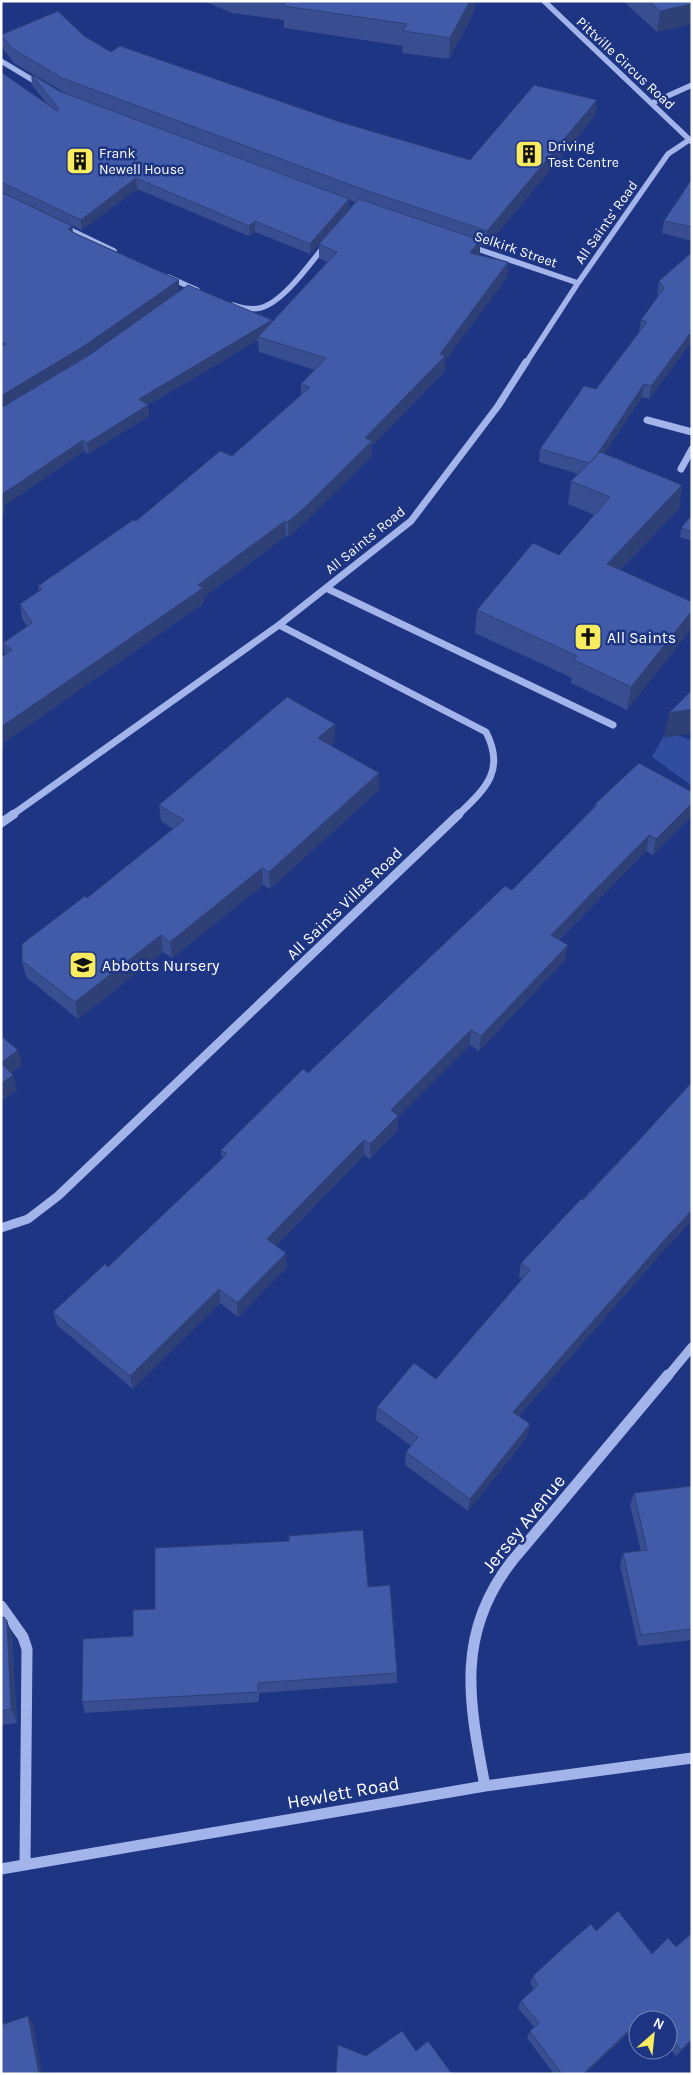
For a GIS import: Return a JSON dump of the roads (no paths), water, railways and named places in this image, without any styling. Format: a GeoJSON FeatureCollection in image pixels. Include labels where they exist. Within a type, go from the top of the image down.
{"type":"FeatureCollection","features":[{"type":"Feature","properties":{"kind":"street","name":"Pittville Circus Road"},"geometry":{"type":"LineString","coordinates":[[544,1],[690,141]]}},
{"type":"Feature","properties":{"kind":"street"},"geometry":{"type":"LineString","coordinates":[[1,61],[47,89]]}},
{"type":"Feature","properties":{"kind":"street"},"geometry":{"type":"LineString","coordinates":[[652,103],[692,85]]}},
{"type":"Feature","properties":{"kind":"street","name":"All Saints' Road"},"geometry":{"type":"LineString","coordinates":[[1,824],[279,625],[411,521],[498,406],[578,283],[668,154],[690,141]]}},
{"type":"Feature","properties":{"kind":"street"},"geometry":{"type":"LineString","coordinates":[[53,222],[122,255]]}},
{"type":"Feature","properties":{"kind":"street"},"geometry":{"type":"LineString","coordinates":[[225,301],[241,308],[251,309],[261,308],[274,303],[333,236]]}},
{"type":"Feature","properties":{"kind":"street","name":"Selkirk Street"},"geometry":{"type":"LineString","coordinates":[[458,242],[578,283]]}},
{"type":"Feature","properties":{"kind":"street"},"geometry":{"type":"LineString","coordinates":[[157,272],[200,291]]}},
{"type":"Feature","properties":{"kind":"street"},"geometry":{"type":"LineString","coordinates":[[184,294],[192,288]]}},
{"type":"Feature","properties":{"kind":"street"},"geometry":{"type":"LineString","coordinates":[[648,420],[692,432]]}},
{"type":"Feature","properties":{"kind":"street"},"geometry":{"type":"LineString","coordinates":[[681,469],[692,449]]}},
{"type":"Feature","properties":{"kind":"street"},"geometry":{"type":"LineString","coordinates":[[326,588],[613,724]]}},
{"type":"Feature","properties":{"kind":"street","name":"All Saints Villas Road"},"geometry":{"type":"LineString","coordinates":[[1,1228],[28,1219],[58,1196],[469,804],[491,779],[496,755],[493,743],[486,732],[279,625]]}},
{"type":"Feature","properties":{"kind":"street","name":"Jersey Avenue"},"geometry":{"type":"LineString","coordinates":[[485,1786],[469,1682],[470,1654],[478,1619],[492,1588],[512,1561],[692,1348]]}},
{"type":"Feature","properties":{"kind":"street"},"geometry":{"type":"LineString","coordinates":[[1,1606],[23,1637],[26,1649],[25,1865]]}},
{"type":"Feature","properties":{"kind":"street","name":"Hewlett Road"},"geometry":{"type":"LineString","coordinates":[[1,1869],[485,1786],[692,1758]]}},
{"type":"Feature","properties":{"kind":"place","name":"Driving Test Centre"},"geometry":{"type":"Point","coordinates":[529,154]}},
{"type":"Feature","properties":{"kind":"place","name":"Frank Newell House"},"geometry":{"type":"Point","coordinates":[80,161]}},
{"type":"Feature","properties":{"kind":"place","name":"All Saints"},"geometry":{"type":"Point","coordinates":[588,637]}},
{"type":"Feature","properties":{"kind":"place","name":"Abbotts Nursery"},"geometry":{"type":"Point","coordinates":[83,965]}}]}
